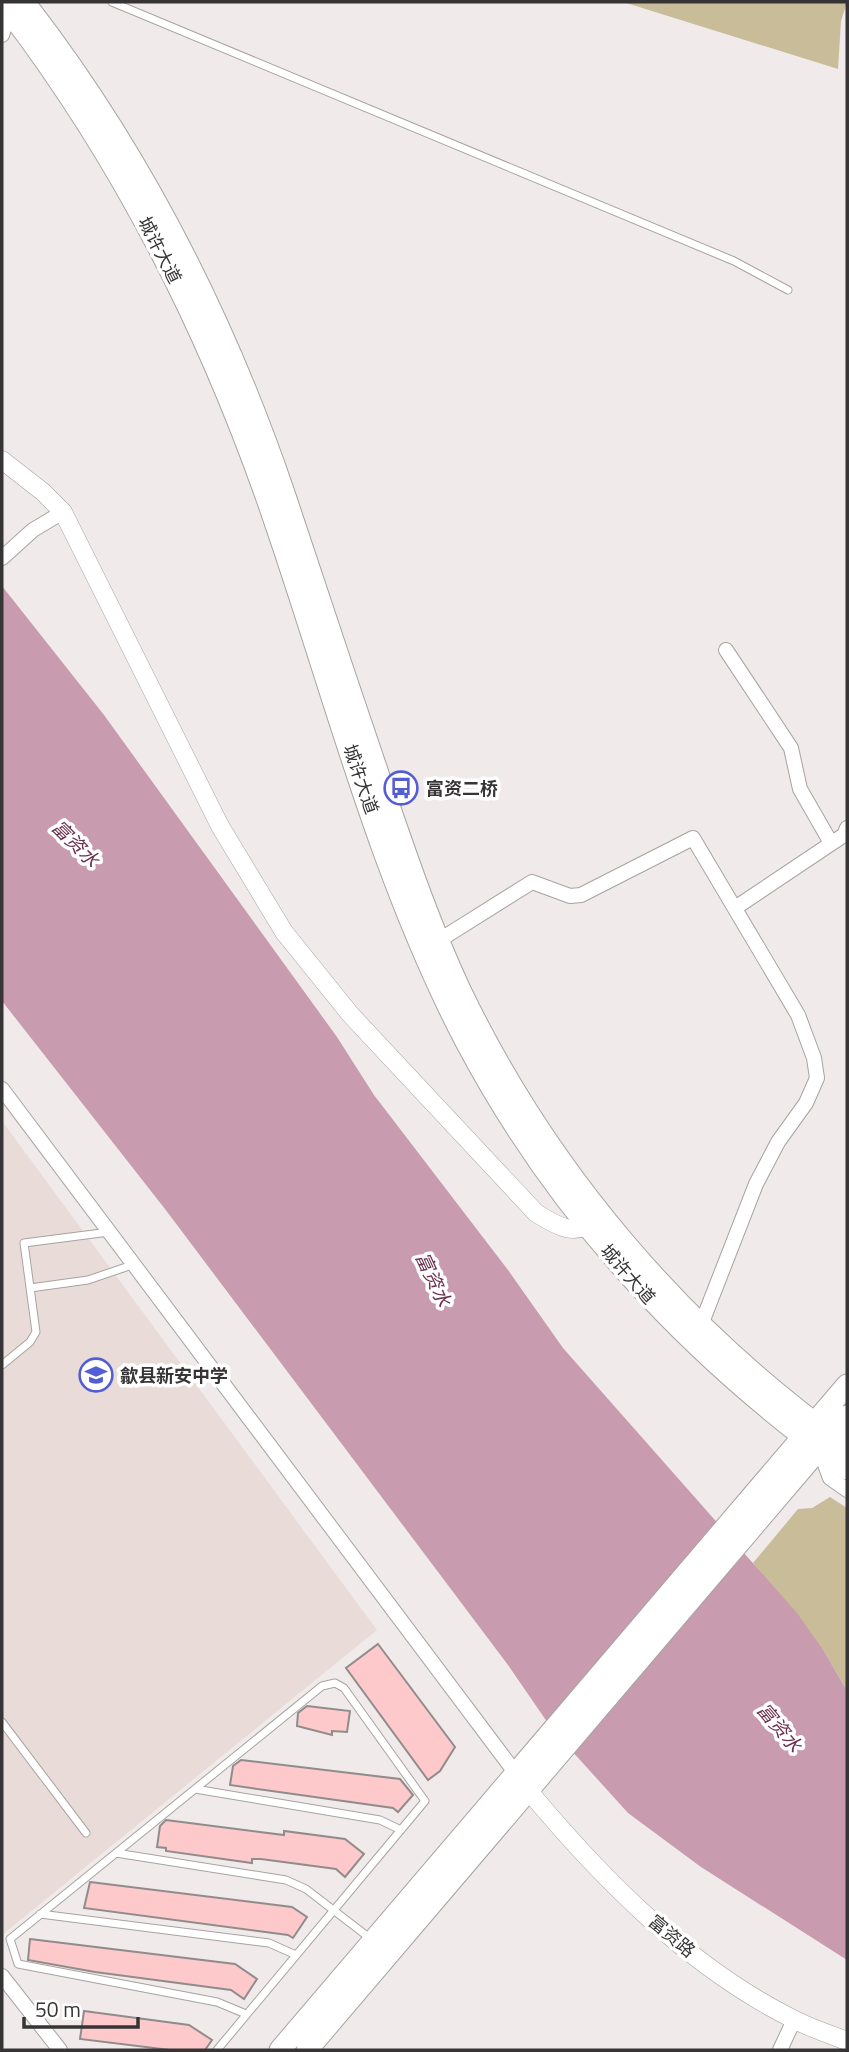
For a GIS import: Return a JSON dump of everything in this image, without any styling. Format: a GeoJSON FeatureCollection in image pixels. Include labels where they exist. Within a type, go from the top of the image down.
{"type":"FeatureCollection","features":[{"type":"Feature","properties":{"kind":"main road","name":"城许大道"},"geometry":{"type":"LineString","coordinates":[[12,5],[85,86],[140,173],[174,234],[216,322],[272,460],[334,647],[438,941],[505,1075],[594,1221],[664,1315],[741,1387],[823,1438]]}},
{"type":"Feature","properties":{"kind":"main road","name":"城许大道"},"geometry":{"type":"LineString","coordinates":[[12,5],[100,142],[179,286],[247,443],[394,874],[430,968],[496,1094],[541,1165],[594,1221],[701,1325],[823,1438],[847,1469]]}},
{"type":"Feature","properties":{"kind":"main road"},"geometry":{"type":"LineString","coordinates":[[823,1438],[847,1385]]}},
{"type":"Feature","properties":{"kind":"main road"},"geometry":{"type":"LineString","coordinates":[[307,2050],[549,1750],[751,1513],[847,1416]]}},
{"type":"Feature","properties":{"kind":"main road"},"geometry":{"type":"LineString","coordinates":[[280,2050],[373,1941],[522,1782]]}},
{"type":"Feature","properties":{"kind":"street"},"geometry":{"type":"LineString","coordinates":[[2,36],[12,5]]}},
{"type":"Feature","properties":{"kind":"street"},"geometry":{"type":"LineString","coordinates":[[2,460],[43,492],[63,512],[220,826],[284,932],[335,996],[536,1213],[565,1230],[594,1221]]}},
{"type":"Feature","properties":{"kind":"street"},"geometry":{"type":"LineString","coordinates":[[2,558],[33,530],[63,512]]}},
{"type":"Feature","properties":{"kind":"street"},"geometry":{"type":"LineString","coordinates":[[726,650],[791,748],[800,789],[831,843]]}},
{"type":"Feature","properties":{"kind":"street"},"geometry":{"type":"LineString","coordinates":[[735,908],[846,834]]}},
{"type":"Feature","properties":{"kind":"street"},"geometry":{"type":"LineString","coordinates":[[438,941],[531,882],[570,897],[581,895],[693,838],[798,1015],[814,1058],[817,1078],[806,1102],[782,1135],[757,1184],[701,1325]]}},
{"type":"Feature","properties":{"kind":"street"},"geometry":{"type":"LineString","coordinates":[[2,1088],[522,1782]]}},
{"type":"Feature","properties":{"kind":"street"},"geometry":{"type":"LineString","coordinates":[[823,1438],[830,1478],[847,1490]]}},
{"type":"Feature","properties":{"kind":"street","name":"富资路"},"geometry":{"type":"LineString","coordinates":[[522,1782],[584,1854],[666,1931],[725,1978],[794,2020],[847,2041]]}},
{"type":"Feature","properties":{"kind":"street"},"geometry":{"type":"LineString","coordinates":[[2,1976],[60,2050]]}},
{"type":"Feature","properties":{"kind":"street"},"geometry":{"type":"LineString","coordinates":[[780,2050],[794,2020]]}},
{"type":"Feature","properties":{"kind":"lane"},"geometry":{"type":"LineString","coordinates":[[112,2],[734,261],[789,290]]}},
{"type":"Feature","properties":{"kind":"lane"},"geometry":{"type":"LineString","coordinates":[[2,1364],[30,1342],[36,1332],[24,1243],[110,1232]]}},
{"type":"Feature","properties":{"kind":"lane"},"geometry":{"type":"LineString","coordinates":[[30,1288],[88,1280],[135,1264]]}},
{"type":"Feature","properties":{"kind":"lane"},"geometry":{"type":"LineString","coordinates":[[217,2050],[425,1801],[344,1688],[335,1684],[322,1686],[10,1939],[18,1964],[217,2002],[246,2014]]}},
{"type":"Feature","properties":{"kind":"lane"},"geometry":{"type":"LineString","coordinates":[[2,1722],[86,1833]]}},
{"type":"Feature","properties":{"kind":"lane"},"geometry":{"type":"LineString","coordinates":[[194,1789],[380,1820],[401,1830]]}},
{"type":"Feature","properties":{"kind":"lane"},"geometry":{"type":"LineString","coordinates":[[116,1853],[286,1880],[306,1889],[373,1941]]}},
{"type":"Feature","properties":{"kind":"lane"},"geometry":{"type":"LineString","coordinates":[[40,1914],[269,1943],[296,1955]]}},
{"type":"Feature","properties":{"kind":"shaded area"},"geometry":{"type":"Polygon","coordinates":[[[623,2],[847,2],[841,21],[838,69],[623,2]]]}},
{"type":"Feature","properties":{"kind":"shaded area","name":"歙县新安中学"},"geometry":{"type":"Polygon","coordinates":[[[2,1121],[377,1630],[2,1935],[2,1121]]]}},
{"type":"Feature","properties":{"kind":"shaded area"},"geometry":{"type":"Polygon","coordinates":[[[830,1497],[847,1508],[847,1691],[824,1651],[753,1563],[798,1509],[812,1508],[830,1497]]]}},
{"type":"Feature","properties":{"kind":"water","name":"富资水"},"geometry":{"type":"Polygon","coordinates":[[[2,586],[104,715],[337,1037],[374,1095],[508,1270],[563,1348],[797,1613],[824,1651],[847,1691],[847,1960],[701,1867],[628,1813],[552,1729],[508,1665],[165,1209],[2,1001],[2,586]]]}},
{"type":"Feature","properties":{"kind":"building"},"geometry":{"type":"Polygon","coordinates":[[[378,1644],[455,1747],[440,1771],[428,1780],[346,1668],[378,1644]]]}},
{"type":"Feature","properties":{"kind":"building"},"geometry":{"type":"Polygon","coordinates":[[[307,1706],[350,1711],[347,1732],[332,1731],[332,1735],[297,1726],[298,1713],[307,1706]]]}},
{"type":"Feature","properties":{"kind":"building"},"geometry":{"type":"Polygon","coordinates":[[[241,1760],[400,1779],[413,1795],[398,1812],[393,1808],[230,1785],[233,1766],[241,1760]]]}},
{"type":"Feature","properties":{"kind":"building"},"geometry":{"type":"Polygon","coordinates":[[[166,1820],[284,1835],[284,1831],[345,1839],[364,1854],[345,1877],[336,1869],[261,1859],[252,1859],[252,1863],[166,1851],[166,1848],[157,1847],[160,1826],[166,1820]]]}},
{"type":"Feature","properties":{"kind":"building"},"geometry":{"type":"Polygon","coordinates":[[[90,1882],[292,1907],[307,1917],[293,1938],[288,1935],[84,1908],[90,1882]]]}},
{"type":"Feature","properties":{"kind":"building"},"geometry":{"type":"Polygon","coordinates":[[[30,1939],[235,1964],[257,1979],[244,1999],[231,1990],[28,1960],[30,1939]]]}},
{"type":"Feature","properties":{"kind":"building"},"geometry":{"type":"Polygon","coordinates":[[[84,2011],[189,2025],[212,2040],[205,2050],[170,2050],[80,2039],[84,2011]]]}},
{"type":"Feature","properties":{"kind":"place","name":"富资二桥"},"geometry":{"type":"Point","coordinates":[401,788]}},
{"type":"Feature","properties":{"kind":"place","name":"歙县新安中学"},"geometry":{"type":"Point","coordinates":[96,1375]}}]}
